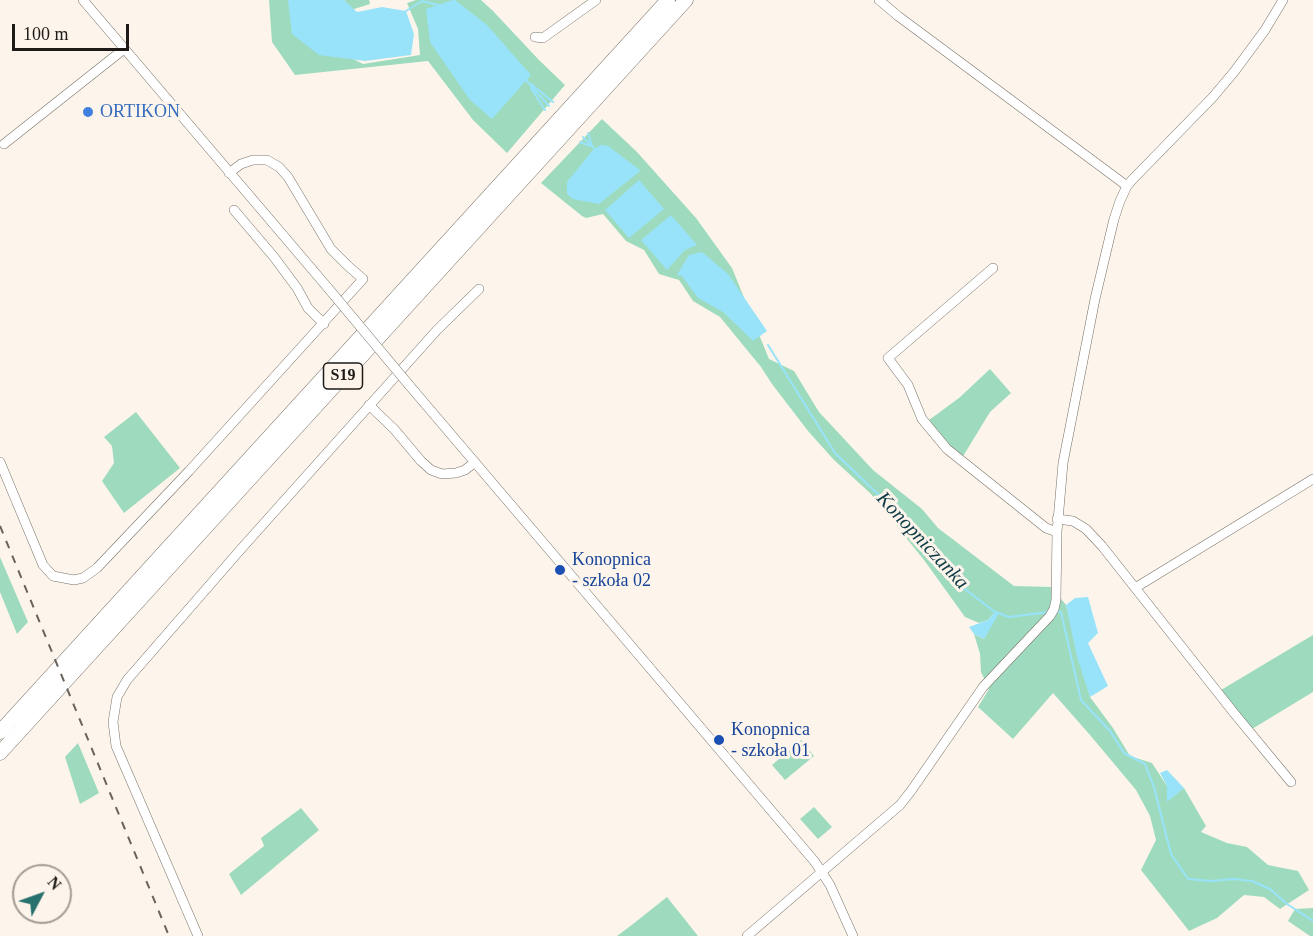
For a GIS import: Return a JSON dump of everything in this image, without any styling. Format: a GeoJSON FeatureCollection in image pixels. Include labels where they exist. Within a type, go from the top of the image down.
{"type":"FeatureCollection","features":[{"type":"Feature","properties":{"kind":"highway","name":"S19"},"geometry":{"type":"LineString","coordinates":[[0,732],[668,0]]}},
{"type":"Feature","properties":{"kind":"highway","name":"S19"},"geometry":{"type":"LineString","coordinates":[[0,753],[686,0]]}},
{"type":"Feature","properties":{"kind":"street"},"geometry":{"type":"LineString","coordinates":[[83,0],[815,862],[832,890],[853,936]]}},
{"type":"Feature","properties":{"kind":"street"},"geometry":{"type":"LineString","coordinates":[[535,37],[543,38],[596,0]]}},
{"type":"Feature","properties":{"kind":"street"},"geometry":{"type":"LineString","coordinates":[[879,0],[1127,186]]}},
{"type":"Feature","properties":{"kind":"street"},"geometry":{"type":"LineString","coordinates":[[747,936],[895,810],[983,687],[1052,612],[1056,600],[1057,519],[1063,463],[1095,299],[1120,201],[1127,186],[1234,72],[1265,30],[1283,0]]}},
{"type":"Feature","properties":{"kind":"street"},"geometry":{"type":"LineString","coordinates":[[4,144],[124,49]]}},
{"type":"Feature","properties":{"kind":"street"},"geometry":{"type":"LineString","coordinates":[[0,462],[42,565],[53,576],[74,580],[83,578],[96,568],[174,488],[363,279],[331,249],[288,177],[279,167],[267,160],[253,160],[241,164],[229,173]]}},
{"type":"Feature","properties":{"kind":"street"},"geometry":{"type":"LineString","coordinates":[[234,210],[274,257],[297,288],[308,308],[324,324]]}},
{"type":"Feature","properties":{"kind":"street"},"geometry":{"type":"LineString","coordinates":[[993,268],[888,358],[908,385],[922,419],[947,449],[1046,528],[1057,532]]}},
{"type":"Feature","properties":{"kind":"street"},"geometry":{"type":"LineString","coordinates":[[198,936],[116,746],[113,722],[117,697],[127,680],[187,610],[437,330],[479,289]]}},
{"type":"Feature","properties":{"kind":"street"},"geometry":{"type":"LineString","coordinates":[[369,405],[431,470],[442,474],[456,474],[475,462]]}},
{"type":"Feature","properties":{"kind":"street"},"geometry":{"type":"LineString","coordinates":[[1135,588],[1313,479]]}},
{"type":"Feature","properties":{"kind":"street"},"geometry":{"type":"LineString","coordinates":[[1057,519],[1072,522],[1086,529],[1102,546],[1291,782]]}},
{"type":"Feature","properties":{"kind":"green space"},"geometry":{"type":"Polygon","coordinates":[[[269,0],[334,0],[336,3],[346,0],[369,0],[370,4],[354,9],[323,27],[330,47],[363,64],[420,55],[418,29],[407,3],[416,0],[481,0],[565,85],[507,153],[473,120],[428,61],[295,75],[272,42],[269,0]]]}},
{"type":"Feature","properties":{"kind":"green space"},"geometry":{"type":"Polygon","coordinates":[[[602,119],[637,152],[696,218],[732,268],[769,359],[794,371],[819,412],[873,470],[922,509],[938,528],[1014,586],[1052,587],[1066,605],[1090,697],[1130,756],[1152,763],[1167,786],[1167,801],[1184,788],[1206,826],[1201,832],[1227,843],[1247,847],[1268,865],[1298,871],[1309,890],[1280,909],[1264,897],[1244,895],[1217,918],[1189,931],[1141,870],[1156,840],[1150,816],[1136,790],[1053,693],[1013,739],[978,707],[989,689],[981,672],[980,654],[974,634],[984,639],[995,612],[988,620],[979,623],[965,617],[924,560],[871,494],[834,460],[808,431],[761,367],[720,317],[693,301],[679,280],[659,274],[644,250],[626,241],[603,214],[586,218],[582,216],[541,183],[602,119]]]}},
{"type":"Feature","properties":{"kind":"green space"},"geometry":{"type":"Polygon","coordinates":[[[990,369],[1011,393],[990,412],[962,458],[947,445],[929,420],[959,398],[990,369]]]}},
{"type":"Feature","properties":{"kind":"green space"},"geometry":{"type":"Polygon","coordinates":[[[136,412],[180,468],[124,513],[102,481],[114,463],[112,446],[104,437],[136,412]]]}},
{"type":"Feature","properties":{"kind":"green space"},"geometry":{"type":"Polygon","coordinates":[[[0,557],[28,622],[17,634],[0,592],[0,557]]]}},
{"type":"Feature","properties":{"kind":"green space"},"geometry":{"type":"Polygon","coordinates":[[[1313,635],[1313,692],[1252,729],[1221,690],[1313,635]]]}},
{"type":"Feature","properties":{"kind":"green space"},"geometry":{"type":"Polygon","coordinates":[[[801,740],[814,756],[785,780],[772,765],[801,740]]]}},
{"type":"Feature","properties":{"kind":"green space"},"geometry":{"type":"Polygon","coordinates":[[[78,743],[99,793],[80,804],[65,757],[78,743]]]}},
{"type":"Feature","properties":{"kind":"green space"},"geometry":{"type":"Polygon","coordinates":[[[814,807],[832,827],[818,839],[800,819],[814,807]]]}},
{"type":"Feature","properties":{"kind":"green space"},"geometry":{"type":"Polygon","coordinates":[[[301,808],[319,830],[241,895],[229,874],[264,846],[261,838],[301,808]]]}},
{"type":"Feature","properties":{"kind":"green space"},"geometry":{"type":"Polygon","coordinates":[[[667,897],[698,936],[617,936],[633,924],[667,897]]]}},
{"type":"Feature","properties":{"kind":"green space"},"geometry":{"type":"Polygon","coordinates":[[[1313,908],[1313,936],[1288,921],[1295,909],[1313,908]]]}},
{"type":"Feature","properties":{"kind":"water"},"geometry":{"type":"Polygon","coordinates":[[[288,0],[344,0],[357,12],[382,7],[406,11],[414,34],[411,55],[365,61],[319,55],[292,34],[288,0]]]}},
{"type":"Feature","properties":{"kind":"water"},"geometry":{"type":"Polygon","coordinates":[[[453,0],[487,25],[531,75],[492,119],[470,100],[430,42],[426,9],[453,0]]]}},
{"type":"Feature","properties":{"kind":"water"},"geometry":{"type":"Polygon","coordinates":[[[601,145],[608,146],[640,170],[639,172],[599,204],[573,199],[567,194],[567,182],[593,150],[601,145]]]}},
{"type":"Feature","properties":{"kind":"water"},"geometry":{"type":"Polygon","coordinates":[[[639,180],[664,209],[629,238],[605,210],[639,180]]]}},
{"type":"Feature","properties":{"kind":"water"},"geometry":{"type":"Polygon","coordinates":[[[671,215],[697,245],[685,250],[667,270],[641,240],[671,215]]]}},
{"type":"Feature","properties":{"kind":"water"},"geometry":{"type":"Polygon","coordinates":[[[702,252],[728,274],[767,331],[753,341],[723,312],[698,298],[682,276],[677,275],[689,255],[702,252]]]}},
{"type":"Feature","properties":{"kind":"water"},"geometry":{"type":"Polygon","coordinates":[[[1088,597],[1098,633],[1088,643],[1108,686],[1090,697],[1077,657],[1066,605],[1075,598],[1088,597]]]}},
{"type":"Feature","properties":{"kind":"water"},"geometry":{"type":"Polygon","coordinates":[[[995,612],[999,613],[984,639],[974,634],[969,627],[988,620],[995,612]]]}},
{"type":"Feature","properties":{"kind":"water"},"geometry":{"type":"Polygon","coordinates":[[[1167,770],[1184,788],[1167,802],[1167,786],[1160,773],[1167,770]]]}},
{"type":"Feature","properties":{"kind":"waterway"},"geometry":{"type":"LineString","coordinates":[[406,11],[422,1],[442,6]]}},
{"type":"Feature","properties":{"kind":"waterway"},"geometry":{"type":"LineString","coordinates":[[525,79],[549,106]]}},
{"type":"Feature","properties":{"kind":"waterway"},"geometry":{"type":"LineString","coordinates":[[531,84],[553,102]]}},
{"type":"Feature","properties":{"kind":"waterway"},"geometry":{"type":"LineString","coordinates":[[531,88],[545,110]]}},
{"type":"Feature","properties":{"kind":"waterway"},"geometry":{"type":"LineString","coordinates":[[588,133],[592,145]]}},
{"type":"Feature","properties":{"kind":"waterway"},"geometry":{"type":"LineString","coordinates":[[583,137],[596,150]]}},
{"type":"Feature","properties":{"kind":"waterway"},"geometry":{"type":"LineString","coordinates":[[580,142],[591,146]]}},
{"type":"Feature","properties":{"kind":"waterway","name":"Konopniczanka"},"geometry":{"type":"LineString","coordinates":[[768,345],[835,453],[883,499],[925,550],[957,583],[995,612],[1009,617],[1049,612]]}},
{"type":"Feature","properties":{"kind":"waterway","name":"Konopniczanka"},"geometry":{"type":"LineString","coordinates":[[1054,612],[1061,612],[1081,700],[1110,731],[1124,753],[1145,764],[1154,787],[1171,854],[1188,879],[1252,881],[1270,889],[1287,904],[1313,921]]}},
{"type":"Feature","properties":{"kind":"railway"},"geometry":{"type":"LineString","coordinates":[[0,526],[169,936]]}},
{"type":"Feature","properties":{"kind":"place","name":"ORTIKON"},"geometry":{"type":"Point","coordinates":[88,112]}},
{"type":"Feature","properties":{"kind":"place","name":"Konopnica - szkoła 02"},"geometry":{"type":"Point","coordinates":[560,570]}},
{"type":"Feature","properties":{"kind":"place","name":"Konopnica - szkoła 01"},"geometry":{"type":"Point","coordinates":[719,740]}}]}
